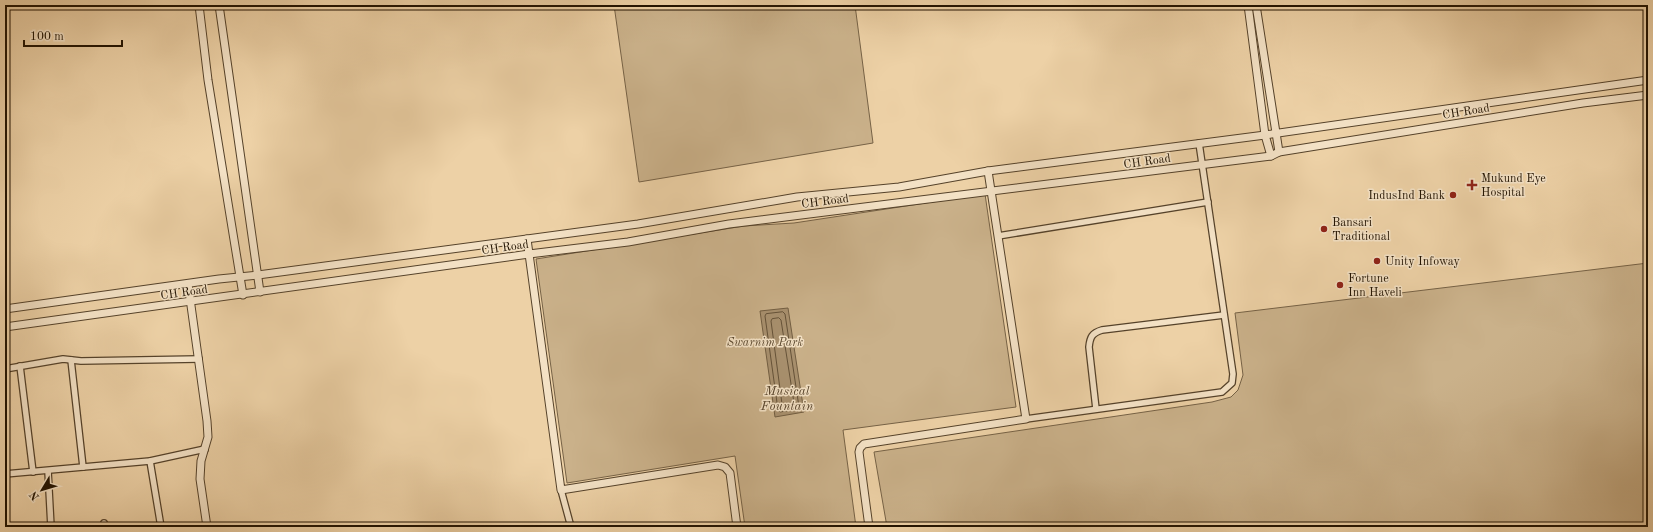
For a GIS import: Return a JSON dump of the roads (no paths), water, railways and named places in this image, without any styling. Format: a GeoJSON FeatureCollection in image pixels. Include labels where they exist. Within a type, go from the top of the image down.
{"type":"FeatureCollection","features":[{"type":"Feature","properties":{"kind":"street"},"geometry":{"type":"LineString","coordinates":[[199,5],[208,80],[243,295]]}},
{"type":"Feature","properties":{"kind":"street"},"geometry":{"type":"LineString","coordinates":[[219,5],[260,292]]}},
{"type":"Feature","properties":{"kind":"street"},"geometry":{"type":"LineString","coordinates":[[1248,5],[1265,134],[1271,156]]}},
{"type":"Feature","properties":{"kind":"street"},"geometry":{"type":"LineString","coordinates":[[1256,5],[1279,152]]}},
{"type":"Feature","properties":{"kind":"street","name":"CH Road"},"geometry":{"type":"LineString","coordinates":[[5,309],[240,276],[258,275],[638,224],[797,197],[912,185],[988,171],[1275,133],[1648,80]]}},
{"type":"Feature","properties":{"kind":"street","name":"CH Road"},"geometry":{"type":"LineString","coordinates":[[5,328],[529,254],[641,240],[729,224],[1202,166],[1271,156],[1279,152],[1584,103],[1648,95]]}},
{"type":"Feature","properties":{"kind":"street"},"geometry":{"type":"LineString","coordinates":[[869,527],[858,452],[864,444],[1026,419],[1222,392],[1232,383],[1233,374],[1199,143]]}},
{"type":"Feature","properties":{"kind":"street"},"geometry":{"type":"LineString","coordinates":[[988,171],[1026,419]]}},
{"type":"Feature","properties":{"kind":"street"},"geometry":{"type":"LineString","coordinates":[[998,236],[1208,202]]}},
{"type":"Feature","properties":{"kind":"street"},"geometry":{"type":"LineString","coordinates":[[527,239],[561,490],[570,527]]}},
{"type":"Feature","properties":{"kind":"street"},"geometry":{"type":"LineString","coordinates":[[188,284],[207,421],[208,437],[201,461],[200,479],[207,527]]}},
{"type":"Feature","properties":{"kind":"street"},"geometry":{"type":"LineString","coordinates":[[1096,409],[1089,347],[1089,339],[1092,334],[1102,330],[1224,315]]}},
{"type":"Feature","properties":{"kind":"street"},"geometry":{"type":"LineString","coordinates":[[5,369],[58,360],[199,359]]}},
{"type":"Feature","properties":{"kind":"street"},"geometry":{"type":"LineString","coordinates":[[71,360],[83,468]]}},
{"type":"Feature","properties":{"kind":"street"},"geometry":{"type":"LineString","coordinates":[[20,366],[33,472]]}},
{"type":"Feature","properties":{"kind":"street"},"geometry":{"type":"LineString","coordinates":[[5,474],[150,461],[205,449]]}},
{"type":"Feature","properties":{"kind":"street"},"geometry":{"type":"LineString","coordinates":[[150,461],[161,527]]}},
{"type":"Feature","properties":{"kind":"street"},"geometry":{"type":"LineString","coordinates":[[561,490],[718,465],[725,467],[730,473],[738,527]]}},
{"type":"Feature","properties":{"kind":"street"},"geometry":{"type":"LineString","coordinates":[[48,471],[51,527]]}},
{"type":"Feature","properties":{"kind":"water","name":"Musical Fountain"},"geometry":{"type":"Polygon","coordinates":[[[788,308],[804,412],[775,417],[760,311],[788,308]]]}},
{"type":"Feature","properties":{"kind":"place","name":"Mukund Eye Hospital"},"geometry":{"type":"Point","coordinates":[1472,185]}},
{"type":"Feature","properties":{"kind":"place","name":"IndusInd Bank"},"geometry":{"type":"Point","coordinates":[1453,195]}},
{"type":"Feature","properties":{"kind":"place","name":"Bansari Traditional"},"geometry":{"type":"Point","coordinates":[1324,229]}},
{"type":"Feature","properties":{"kind":"place","name":"Unity Infoway"},"geometry":{"type":"Point","coordinates":[1377,261]}},
{"type":"Feature","properties":{"kind":"place","name":"Fortune Inn Haveli"},"geometry":{"type":"Point","coordinates":[1340,285]}},
{"type":"Feature","properties":{"kind":"park label","name":"Swarnim Park"},"geometry":{"type":"Point","coordinates":[765,342]}}]}
